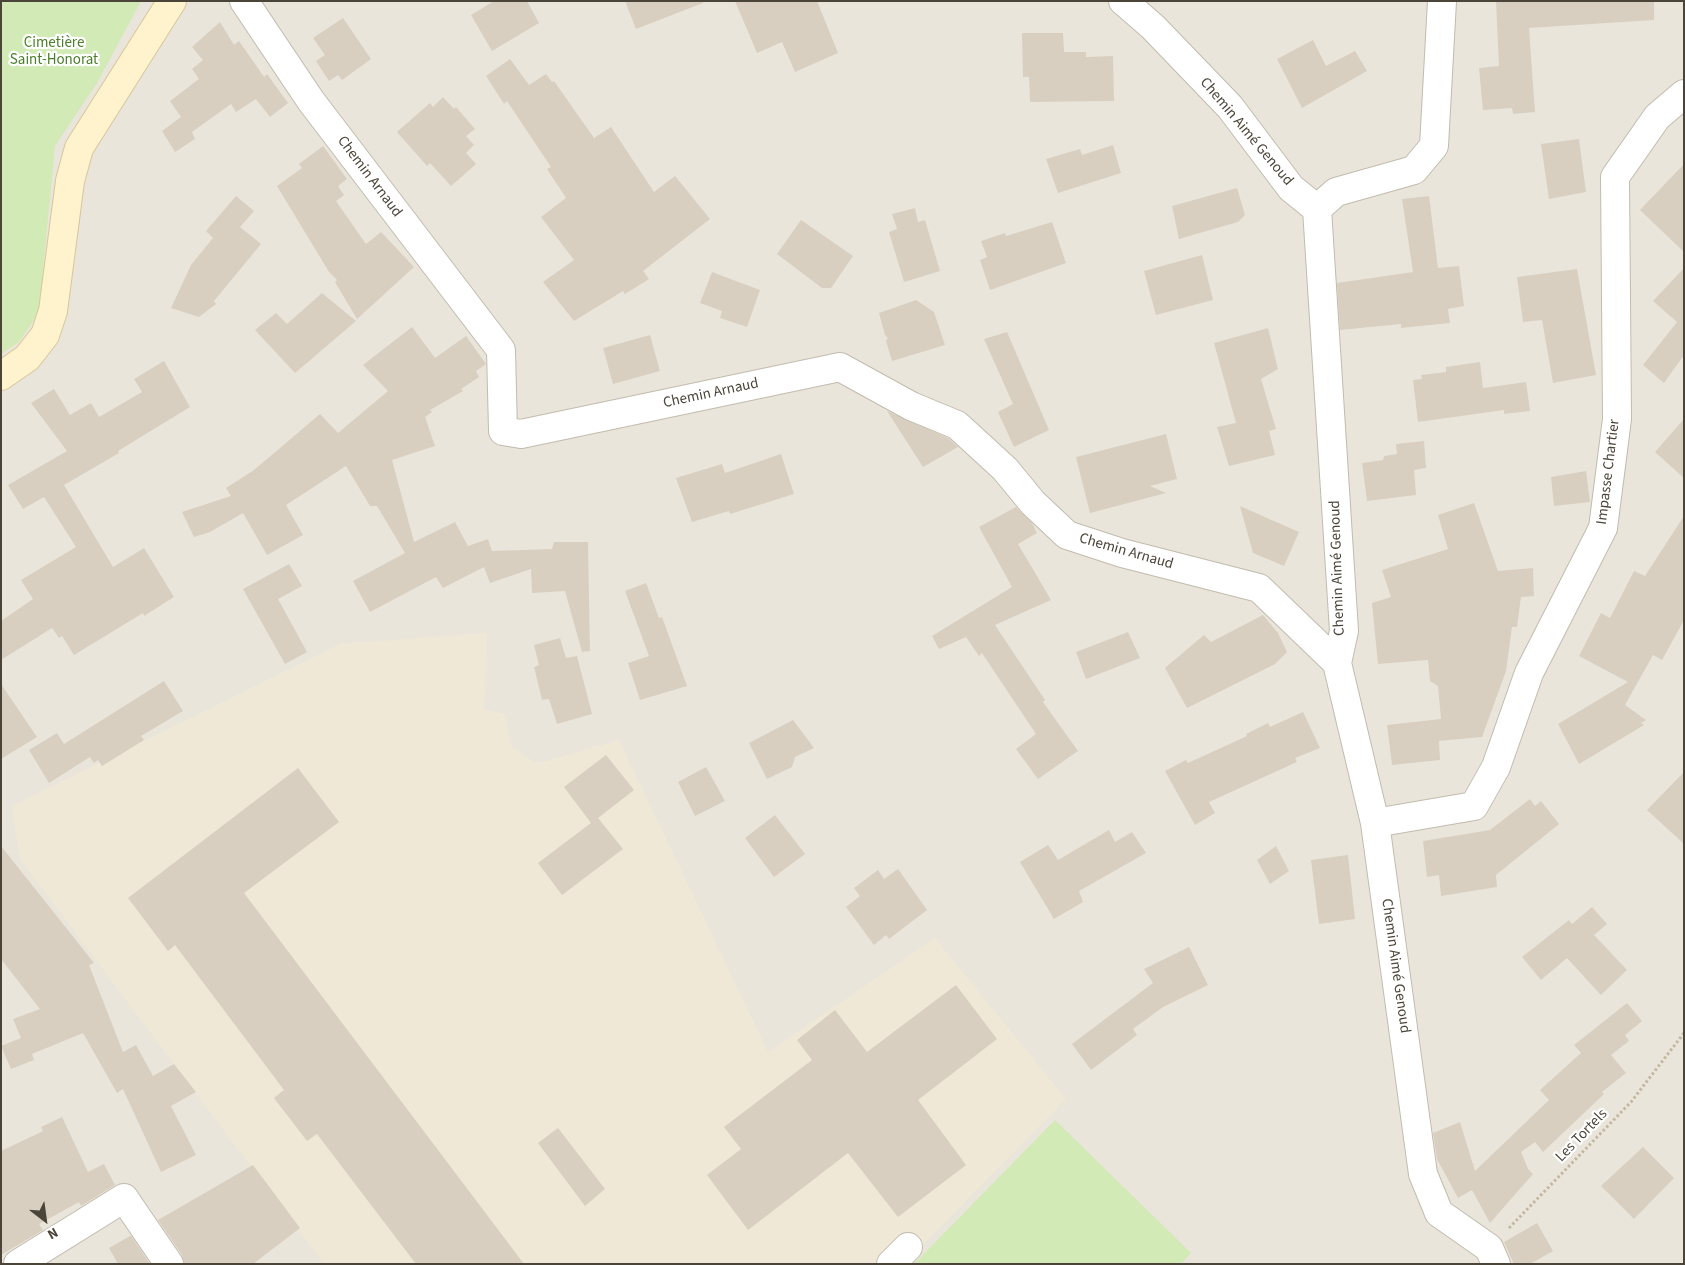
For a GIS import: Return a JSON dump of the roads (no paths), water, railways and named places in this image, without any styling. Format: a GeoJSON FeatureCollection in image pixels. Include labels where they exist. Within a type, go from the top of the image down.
{"type":"FeatureCollection","features":[{"type":"Feature","properties":{"kind":"street"},"geometry":{"type":"LineString","coordinates":[[1,376],[27,358],[45,336],[53,310],[70,182],[79,148],[172,1]]}},
{"type":"Feature","properties":{"kind":"street","name":"Chemin Arnaud"},"geometry":{"type":"LineString","coordinates":[[244,1],[311,101],[501,350],[503,431],[521,434],[840,367],[911,406],[957,425],[1005,469],[1033,503],[1066,535],[1122,553],[1259,588],[1337,662]]}},
{"type":"Feature","properties":{"kind":"street","name":"Chemin Aimé Genoud"},"geometry":{"type":"LineString","coordinates":[[1123,1],[1153,27],[1230,107],[1291,188],[1317,209],[1344,631],[1337,662],[1375,823],[1423,1174],[1439,1213],[1492,1256]]}},
{"type":"Feature","properties":{"kind":"street"},"geometry":{"type":"LineString","coordinates":[[1317,209],[1336,192],[1414,170],[1434,146],[1442,1]]}},
{"type":"Feature","properties":{"kind":"street","name":"Impasse Chartier"},"geometry":{"type":"LineString","coordinates":[[1375,823],[1474,806],[1496,767],[1529,673],[1603,528],[1617,420],[1615,177],[1657,117],[1684,94]]}},
{"type":"Feature","properties":{"kind":"street"},"geometry":{"type":"LineString","coordinates":[[18,1264],[124,1198],[169,1264]]}},
{"type":"Feature","properties":{"kind":"park label","name":"Cimetière Saint-Honorat"},"geometry":{"type":"Point","coordinates":[54,52]}}]}
